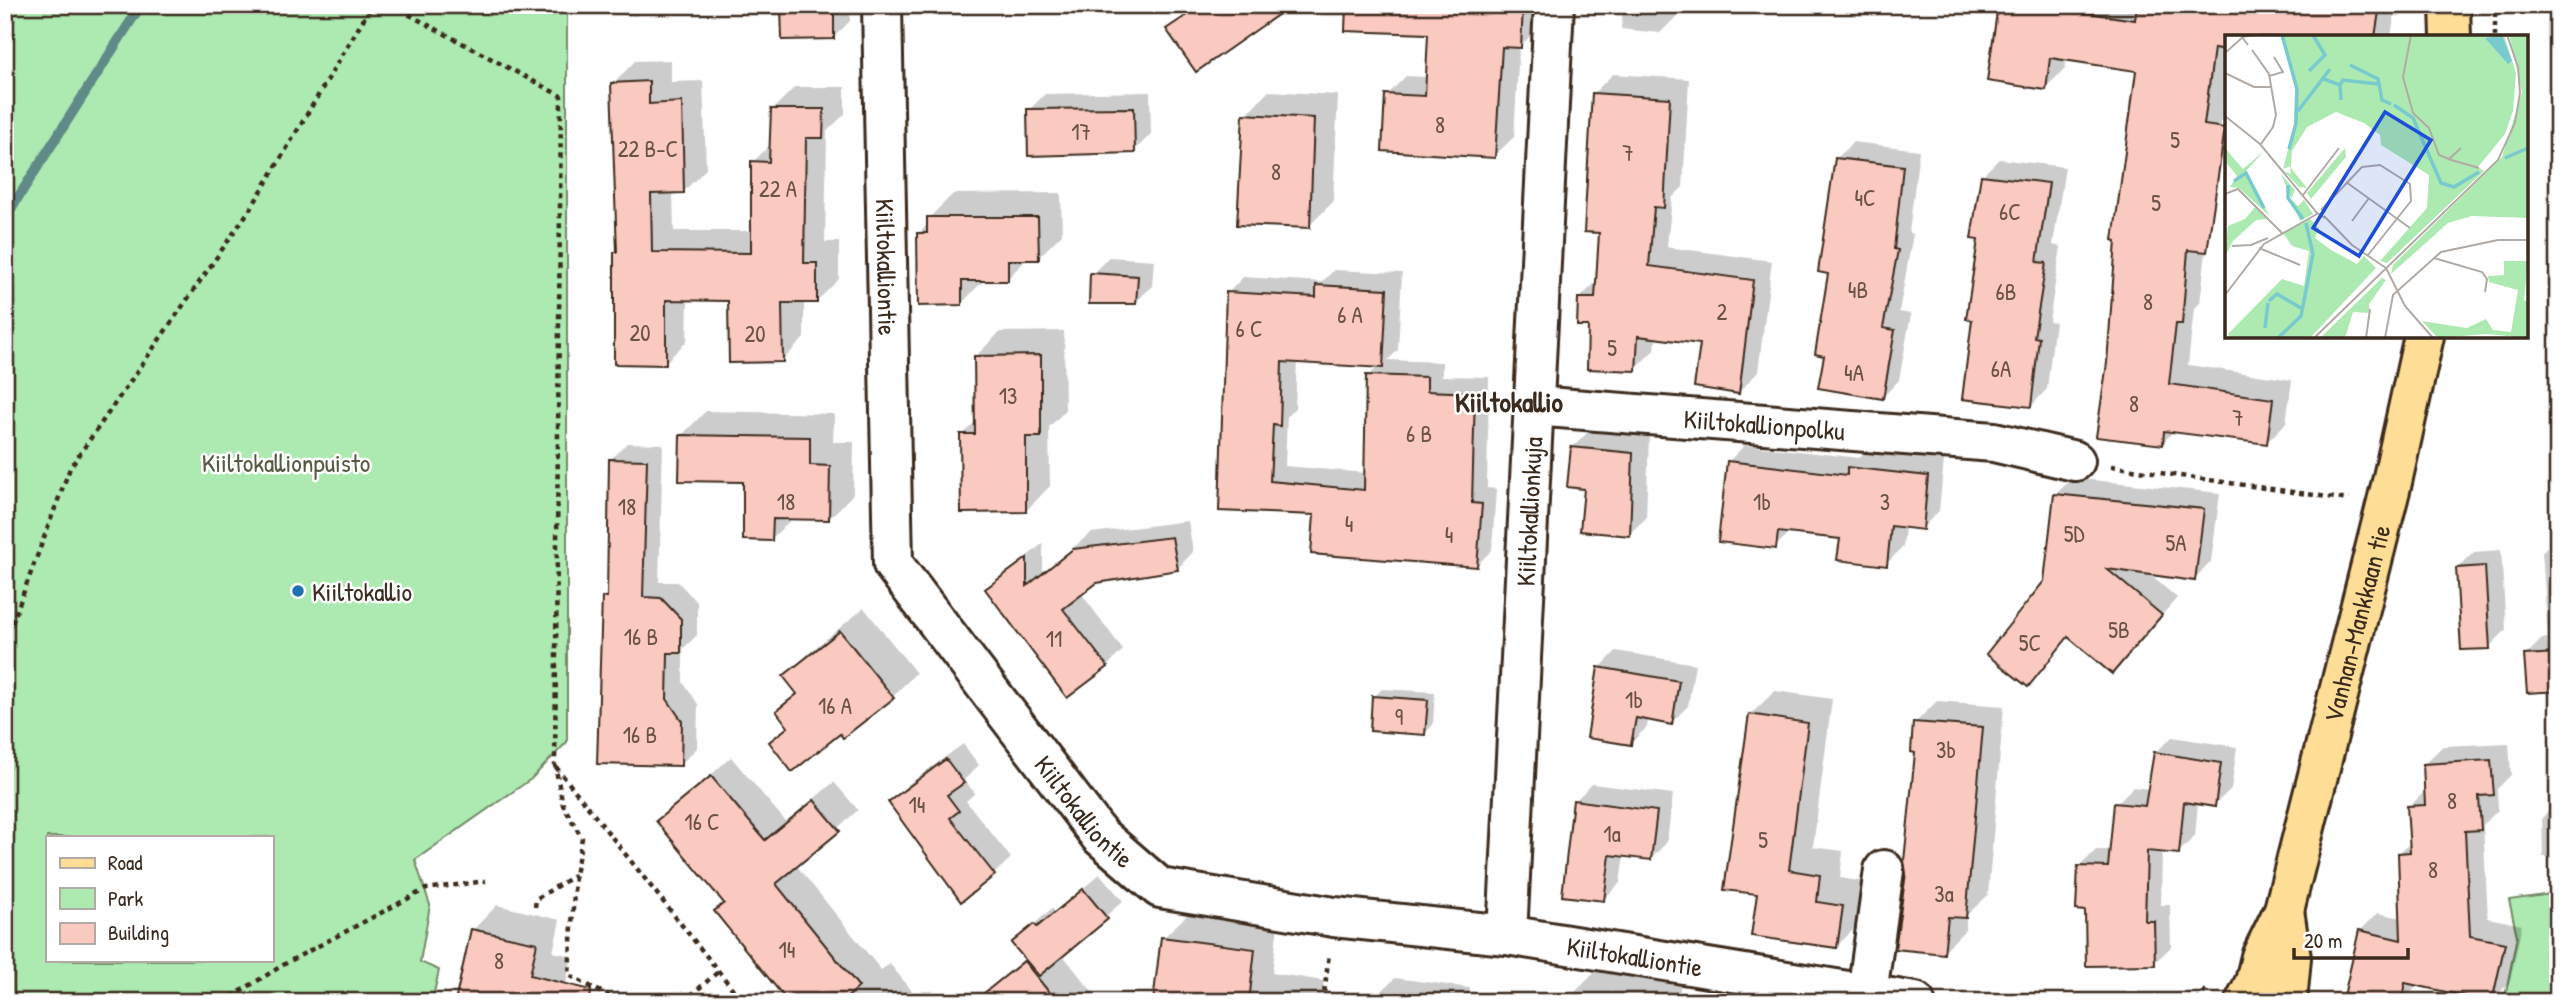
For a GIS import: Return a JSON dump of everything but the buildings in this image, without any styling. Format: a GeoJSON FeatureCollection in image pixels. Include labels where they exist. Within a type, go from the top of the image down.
{"type":"FeatureCollection","features":[{"type":"Feature","properties":{"kind":"main road"},"geometry":{"type":"LineString","coordinates":[[2450,5],[2451,35]]}},
{"type":"Feature","properties":{"kind":"main road","name":"Vanhan-Mankkaan tie"},"geometry":{"type":"LineString","coordinates":[[2245,1002],[2255,982],[2261,957],[2284,911],[2388,496],[2424,338]]}},
{"type":"Feature","properties":{"kind":"main road","name":"Vanhan-Mankkaan tie"},"geometry":{"type":"LineString","coordinates":[[2284,911],[2291,958],[2287,1002]]}},
{"type":"Feature","properties":{"kind":"street","name":"Kiiltokalliontie"},"geometry":{"type":"LineString","coordinates":[[882,5],[893,564],[1100,836],[1160,888],[1334,917],[1507,935],[1915,1002]]}},
{"type":"Feature","properties":{"kind":"street","name":"Kiiltokallionkuja"},"geometry":{"type":"LineString","coordinates":[[1507,935],[1554,5]]}},
{"type":"Feature","properties":{"kind":"street","name":"Kiiltokallionpolku"},"geometry":{"type":"LineString","coordinates":[[1534,406],[1994,442],[2075,461]]}},
{"type":"Feature","properties":{"kind":"street"},"geometry":{"type":"LineString","coordinates":[[1867,994],[1884,870]]}},
{"type":"Feature","properties":{"kind":"path"},"geometry":{"type":"LineString","coordinates":[[5,642],[70,468],[253,205],[372,5]]}},
{"type":"Feature","properties":{"kind":"path"},"geometry":{"type":"LineString","coordinates":[[391,5],[561,96],[555,765],[562,805],[582,838],[575,875],[569,975],[620,1002]]}},
{"type":"Feature","properties":{"kind":"path"},"geometry":{"type":"LineString","coordinates":[[405,11],[411,5]]}},
{"type":"Feature","properties":{"kind":"path"},"geometry":{"type":"LineString","coordinates":[[2495,35],[2496,5]]}},
{"type":"Feature","properties":{"kind":"path"},"geometry":{"type":"LineString","coordinates":[[2075,461],[2360,502]]}},
{"type":"Feature","properties":{"kind":"path"},"geometry":{"type":"LineString","coordinates":[[555,765],[743,1002]]}},
{"type":"Feature","properties":{"kind":"path"},"geometry":{"type":"LineString","coordinates":[[535,907],[536,899],[575,875]]}},
{"type":"Feature","properties":{"kind":"path"},"geometry":{"type":"LineString","coordinates":[[223,1002],[288,962],[426,889],[486,881]]}},
{"type":"Feature","properties":{"kind":"path"},"geometry":{"type":"LineString","coordinates":[[1323,1002],[1334,917]]}},
{"type":"Feature","properties":{"kind":"path"},"geometry":{"type":"LineString","coordinates":[[683,1002],[719,971]]}},
{"type":"Feature","properties":{"kind":"green space","name":"Kiiltokallionpuisto"},"geometry":{"type":"Polygon","coordinates":[[[5,5],[567,5],[567,742],[531,779],[415,860],[430,905],[420,962],[439,970],[432,1002],[5,1002],[5,5]]]}},
{"type":"Feature","properties":{"kind":"green space"},"geometry":{"type":"Polygon","coordinates":[[[2558,893],[2558,1002],[2504,1002],[2517,936],[2509,900],[2558,893]]]}},
{"type":"Feature","properties":{"kind":"waterway"},"geometry":{"type":"LineString","coordinates":[[5,218],[141,5]]}},
{"type":"Feature","properties":{"kind":"place","name":"Kiiltokallio"},"geometry":{"type":"Point","coordinates":[298,591]}},
{"type":"Feature","properties":{"kind":"district","name":"Kiiltokallio"},"geometry":{"type":"Point","coordinates":[1509,402]}}]}
